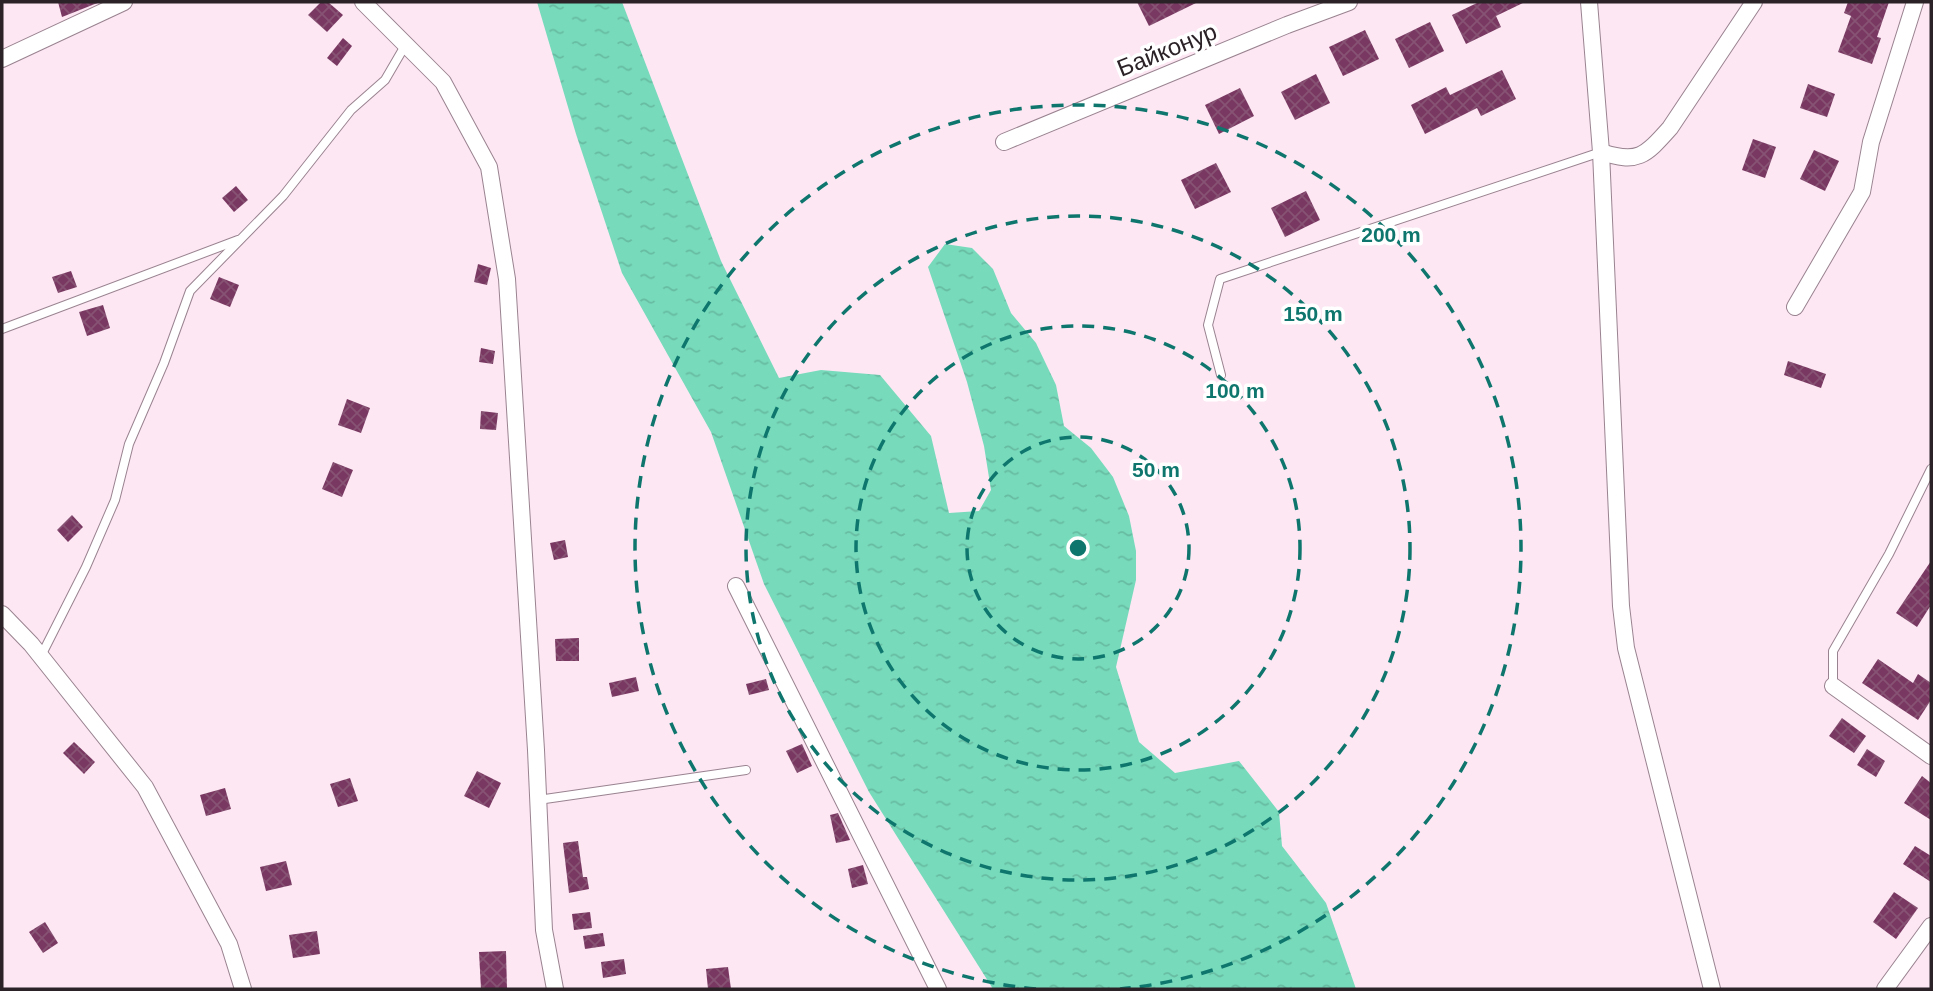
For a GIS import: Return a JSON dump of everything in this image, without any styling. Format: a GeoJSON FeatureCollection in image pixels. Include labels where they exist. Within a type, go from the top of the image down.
{"type":"FeatureCollection","features":[{"type":"Feature","properties":{"kind":"street"},"geometry":{"type":"LineString","coordinates":[[2,59],[124,2]]}},
{"type":"Feature","properties":{"kind":"street"},"geometry":{"type":"LineString","coordinates":[[363,2],[443,82],[489,167],[507,279],[544,930],[555,989]]}},
{"type":"Feature","properties":{"kind":"street","name":"Байконур"},"geometry":{"type":"LineString","coordinates":[[1004,142],[1349,2]]}},
{"type":"Feature","properties":{"kind":"street"},"geometry":{"type":"LineString","coordinates":[[1589,2],[1601,152],[1621,606],[1626,648],[1712,989]]}},
{"type":"Feature","properties":{"kind":"street"},"geometry":{"type":"LineString","coordinates":[[1601,152],[1621,159],[1641,156],[1654,146],[1670,128],[1754,2]]}},
{"type":"Feature","properties":{"kind":"street"},"geometry":{"type":"LineString","coordinates":[[1795,307],[1862,192],[1871,142],[1915,2]]}},
{"type":"Feature","properties":{"kind":"street"},"geometry":{"type":"LineString","coordinates":[[736,586],[937,989]]}},
{"type":"Feature","properties":{"kind":"street"},"geometry":{"type":"LineString","coordinates":[[2,614],[41,657],[145,787],[229,944],[243,989]]}},
{"type":"Feature","properties":{"kind":"street"},"geometry":{"type":"LineString","coordinates":[[1833,686],[1931,756]]}},
{"type":"Feature","properties":{"kind":"street"},"geometry":{"type":"LineString","coordinates":[[1885,989],[1931,926]]}},
{"type":"Feature","properties":{"kind":"lane"},"geometry":{"type":"LineString","coordinates":[[41,657],[86,567],[115,500],[129,444],[164,363],[190,291],[283,196],[351,110],[385,80],[406,44]]}},
{"type":"Feature","properties":{"kind":"lane"},"geometry":{"type":"LineString","coordinates":[[1222,375],[1208,325],[1220,279],[1601,152]]}},
{"type":"Feature","properties":{"kind":"lane"},"geometry":{"type":"LineString","coordinates":[[2,329],[240,239]]}},
{"type":"Feature","properties":{"kind":"lane"},"geometry":{"type":"LineString","coordinates":[[1833,686],[1833,651],[1889,554],[1931,469]]}},
{"type":"Feature","properties":{"kind":"lane"},"geometry":{"type":"LineString","coordinates":[[538,800],[746,770]]}},
{"type":"Feature","properties":{"kind":"water"},"geometry":{"type":"Polygon","coordinates":[[[537,2],[622,2],[721,261],[779,378],[821,370],[880,375],[931,436],[949,513],[979,511],[991,490],[984,446],[967,382],[928,267],[945,244],[972,248],[993,269],[1011,313],[1036,343],[1056,385],[1064,426],[1091,448],[1113,477],[1129,516],[1136,551],[1136,580],[1116,667],[1139,742],[1175,773],[1239,761],[1279,812],[1282,846],[1326,903],[1356,989],[993,989],[869,792],[764,584],[711,432],[622,273],[576,134],[537,2]]]}},
{"type":"Feature","properties":{"kind":"building"},"geometry":{"type":"Polygon","coordinates":[[[58,2],[100,2],[62,17],[58,2]]]}},
{"type":"Feature","properties":{"kind":"building"},"geometry":{"type":"Polygon","coordinates":[[[321,2],[328,2],[343,15],[327,32],[308,15],[321,2]]]}},
{"type":"Feature","properties":{"kind":"building"},"geometry":{"type":"Polygon","coordinates":[[[1137,2],[1198,2],[1149,26],[1137,2]]]}},
{"type":"Feature","properties":{"kind":"building"},"geometry":{"type":"Polygon","coordinates":[[[1479,2],[1525,2],[1496,16],[1501,27],[1466,44],[1452,15],[1479,2]]]}},
{"type":"Feature","properties":{"kind":"building"},"geometry":{"type":"Polygon","coordinates":[[[1848,2],[1889,2],[1877,37],[1881,38],[1872,64],[1838,52],[1851,16],[1844,13],[1848,2]]]}},
{"type":"Feature","properties":{"kind":"building"},"geometry":{"type":"Polygon","coordinates":[[[1430,22],[1444,51],[1409,68],[1395,39],[1430,22]]]}},
{"type":"Feature","properties":{"kind":"building"},"geometry":{"type":"Polygon","coordinates":[[[1365,30],[1379,59],[1343,76],[1329,47],[1365,30]]]}},
{"type":"Feature","properties":{"kind":"building"},"geometry":{"type":"Polygon","coordinates":[[[343,38],[352,46],[337,66],[327,58],[343,38]]]}},
{"type":"Feature","properties":{"kind":"building"},"geometry":{"type":"Polygon","coordinates":[[[1502,70],[1516,99],[1481,116],[1477,108],[1425,134],[1411,105],[1446,87],[1450,95],[1502,70]]]}},
{"type":"Feature","properties":{"kind":"building"},"geometry":{"type":"Polygon","coordinates":[[[1316,74],[1330,103],[1295,120],[1281,92],[1316,74]]]}},
{"type":"Feature","properties":{"kind":"building"},"geometry":{"type":"Polygon","coordinates":[[[1808,84],[1835,94],[1827,117],[1800,108],[1808,84]]]}},
{"type":"Feature","properties":{"kind":"building"},"geometry":{"type":"Polygon","coordinates":[[[1240,88],[1254,116],[1219,134],[1205,105],[1240,88]]]}},
{"type":"Feature","properties":{"kind":"building"},"geometry":{"type":"Polygon","coordinates":[[[1753,139],[1776,147],[1765,178],[1742,170],[1753,139]]]}},
{"type":"Feature","properties":{"kind":"building"},"geometry":{"type":"Polygon","coordinates":[[[1814,150],[1839,161],[1825,191],[1800,179],[1814,150]]]}},
{"type":"Feature","properties":{"kind":"building"},"geometry":{"type":"Polygon","coordinates":[[[1216,163],[1231,192],[1195,209],[1181,180],[1216,163]]]}},
{"type":"Feature","properties":{"kind":"building"},"geometry":{"type":"Polygon","coordinates":[[[236,186],[248,200],[234,212],[222,198],[236,186]]]}},
{"type":"Feature","properties":{"kind":"building"},"geometry":{"type":"Polygon","coordinates":[[[1306,191],[1320,220],[1285,237],[1271,208],[1306,191]]]}},
{"type":"Feature","properties":{"kind":"building"},"geometry":{"type":"Polygon","coordinates":[[[478,264],[491,268],[487,285],[474,282],[478,264]]]}},
{"type":"Feature","properties":{"kind":"building"},"geometry":{"type":"Polygon","coordinates":[[[71,271],[77,287],[58,293],[52,277],[71,271]]]}},
{"type":"Feature","properties":{"kind":"building"},"geometry":{"type":"Polygon","coordinates":[[[219,277],[239,285],[230,307],[210,299],[219,277]]]}},
{"type":"Feature","properties":{"kind":"building"},"geometry":{"type":"Polygon","coordinates":[[[103,305],[110,328],[87,336],[79,312],[103,305]]]}},
{"type":"Feature","properties":{"kind":"building"},"geometry":{"type":"Polygon","coordinates":[[[481,348],[495,351],[493,364],[479,362],[481,348]]]}},
{"type":"Feature","properties":{"kind":"building"},"geometry":{"type":"Polygon","coordinates":[[[1788,361],[1826,374],[1821,388],[1784,375],[1788,361]]]}},
{"type":"Feature","properties":{"kind":"building"},"geometry":{"type":"Polygon","coordinates":[[[347,399],[370,408],[361,433],[338,425],[347,399]]]}},
{"type":"Feature","properties":{"kind":"building"},"geometry":{"type":"Polygon","coordinates":[[[481,411],[498,413],[496,430],[480,429],[481,411]]]}},
{"type":"Feature","properties":{"kind":"building"},"geometry":{"type":"Polygon","coordinates":[[[333,462],[353,470],[342,497],[322,489],[333,462]]]}},
{"type":"Feature","properties":{"kind":"building"},"geometry":{"type":"Polygon","coordinates":[[[72,515],[83,527],[68,542],[57,530],[72,515]]]}},
{"type":"Feature","properties":{"kind":"building"},"geometry":{"type":"Polygon","coordinates":[[[565,540],[568,557],[554,560],[550,543],[565,540]]]}},
{"type":"Feature","properties":{"kind":"building"},"geometry":{"type":"Polygon","coordinates":[[[1931,561],[1931,605],[1917,627],[1896,613],[1931,561]]]}},
{"type":"Feature","properties":{"kind":"building"},"geometry":{"type":"Polygon","coordinates":[[[579,638],[579,661],[556,661],[555,639],[579,638]]]}},
{"type":"Feature","properties":{"kind":"building"},"geometry":{"type":"Polygon","coordinates":[[[1878,659],[1913,683],[1918,674],[1931,683],[1931,700],[1918,720],[1862,683],[1878,659]]]}},
{"type":"Feature","properties":{"kind":"building"},"geometry":{"type":"Polygon","coordinates":[[[636,677],[639,691],[612,697],[609,683],[636,677]]]}},
{"type":"Feature","properties":{"kind":"building"},"geometry":{"type":"Polygon","coordinates":[[[766,679],[769,690],[749,695],[746,684],[766,679]]]}},
{"type":"Feature","properties":{"kind":"building"},"geometry":{"type":"Polygon","coordinates":[[[1842,718],[1866,736],[1854,753],[1829,736],[1842,718]]]}},
{"type":"Feature","properties":{"kind":"building"},"geometry":{"type":"Polygon","coordinates":[[[74,742],[95,762],[84,774],[63,753],[74,742]]]}},
{"type":"Feature","properties":{"kind":"building"},"geometry":{"type":"Polygon","coordinates":[[[802,744],[812,766],[797,773],[786,751],[802,744]]]}},
{"type":"Feature","properties":{"kind":"building"},"geometry":{"type":"Polygon","coordinates":[[[1867,749],[1885,761],[1876,777],[1857,765],[1867,749]]]}},
{"type":"Feature","properties":{"kind":"building"},"geometry":{"type":"Polygon","coordinates":[[[477,771],[501,783],[489,808],[464,796],[477,771]]]}},
{"type":"Feature","properties":{"kind":"building"},"geometry":{"type":"Polygon","coordinates":[[[1922,776],[1931,783],[1931,820],[1904,803],[1922,776]]]}},
{"type":"Feature","properties":{"kind":"building"},"geometry":{"type":"Polygon","coordinates":[[[350,778],[358,801],[338,807],[330,784],[350,778]]]}},
{"type":"Feature","properties":{"kind":"building"},"geometry":{"type":"Polygon","coordinates":[[[225,788],[231,809],[206,816],[200,795],[225,788]]]}},
{"type":"Feature","properties":{"kind":"building"},"geometry":{"type":"Polygon","coordinates":[[[838,813],[850,840],[836,843],[830,815],[838,813]]]}},
{"type":"Feature","properties":{"kind":"building"},"geometry":{"type":"Polygon","coordinates":[[[578,841],[583,877],[587,877],[589,889],[569,893],[563,843],[578,841]]]}},
{"type":"Feature","properties":{"kind":"building"},"geometry":{"type":"Polygon","coordinates":[[[1915,846],[1931,856],[1931,882],[1903,864],[1915,846]]]}},
{"type":"Feature","properties":{"kind":"building"},"geometry":{"type":"Polygon","coordinates":[[[286,861],[292,885],[266,891],[260,867],[286,861]]]}},
{"type":"Feature","properties":{"kind":"building"},"geometry":{"type":"Polygon","coordinates":[[[863,865],[868,884],[852,888],[848,869],[863,865]]]}},
{"type":"Feature","properties":{"kind":"building"},"geometry":{"type":"Polygon","coordinates":[[[1894,892],[1918,908],[1896,939],[1873,922],[1894,892]]]}},
{"type":"Feature","properties":{"kind":"building"},"geometry":{"type":"Polygon","coordinates":[[[590,912],[592,928],[574,930],[572,914],[590,912]]]}},
{"type":"Feature","properties":{"kind":"building"},"geometry":{"type":"Polygon","coordinates":[[[45,922],[58,943],[43,953],[29,932],[45,922]]]}},
{"type":"Feature","properties":{"kind":"building"},"geometry":{"type":"Polygon","coordinates":[[[317,931],[320,954],[293,958],[289,935],[317,931]]]}},
{"type":"Feature","properties":{"kind":"building"},"geometry":{"type":"Polygon","coordinates":[[[603,933],[605,946],[585,949],[583,936],[603,933]]]}},
{"type":"Feature","properties":{"kind":"building"},"geometry":{"type":"Polygon","coordinates":[[[506,951],[507,989],[481,989],[479,952],[506,951]]]}},
{"type":"Feature","properties":{"kind":"building"},"geometry":{"type":"Polygon","coordinates":[[[624,959],[626,974],[603,978],[601,962],[624,959]]]}},
{"type":"Feature","properties":{"kind":"building"},"geometry":{"type":"Polygon","coordinates":[[[728,967],[731,989],[708,989],[706,969],[728,967]]]}}]}
